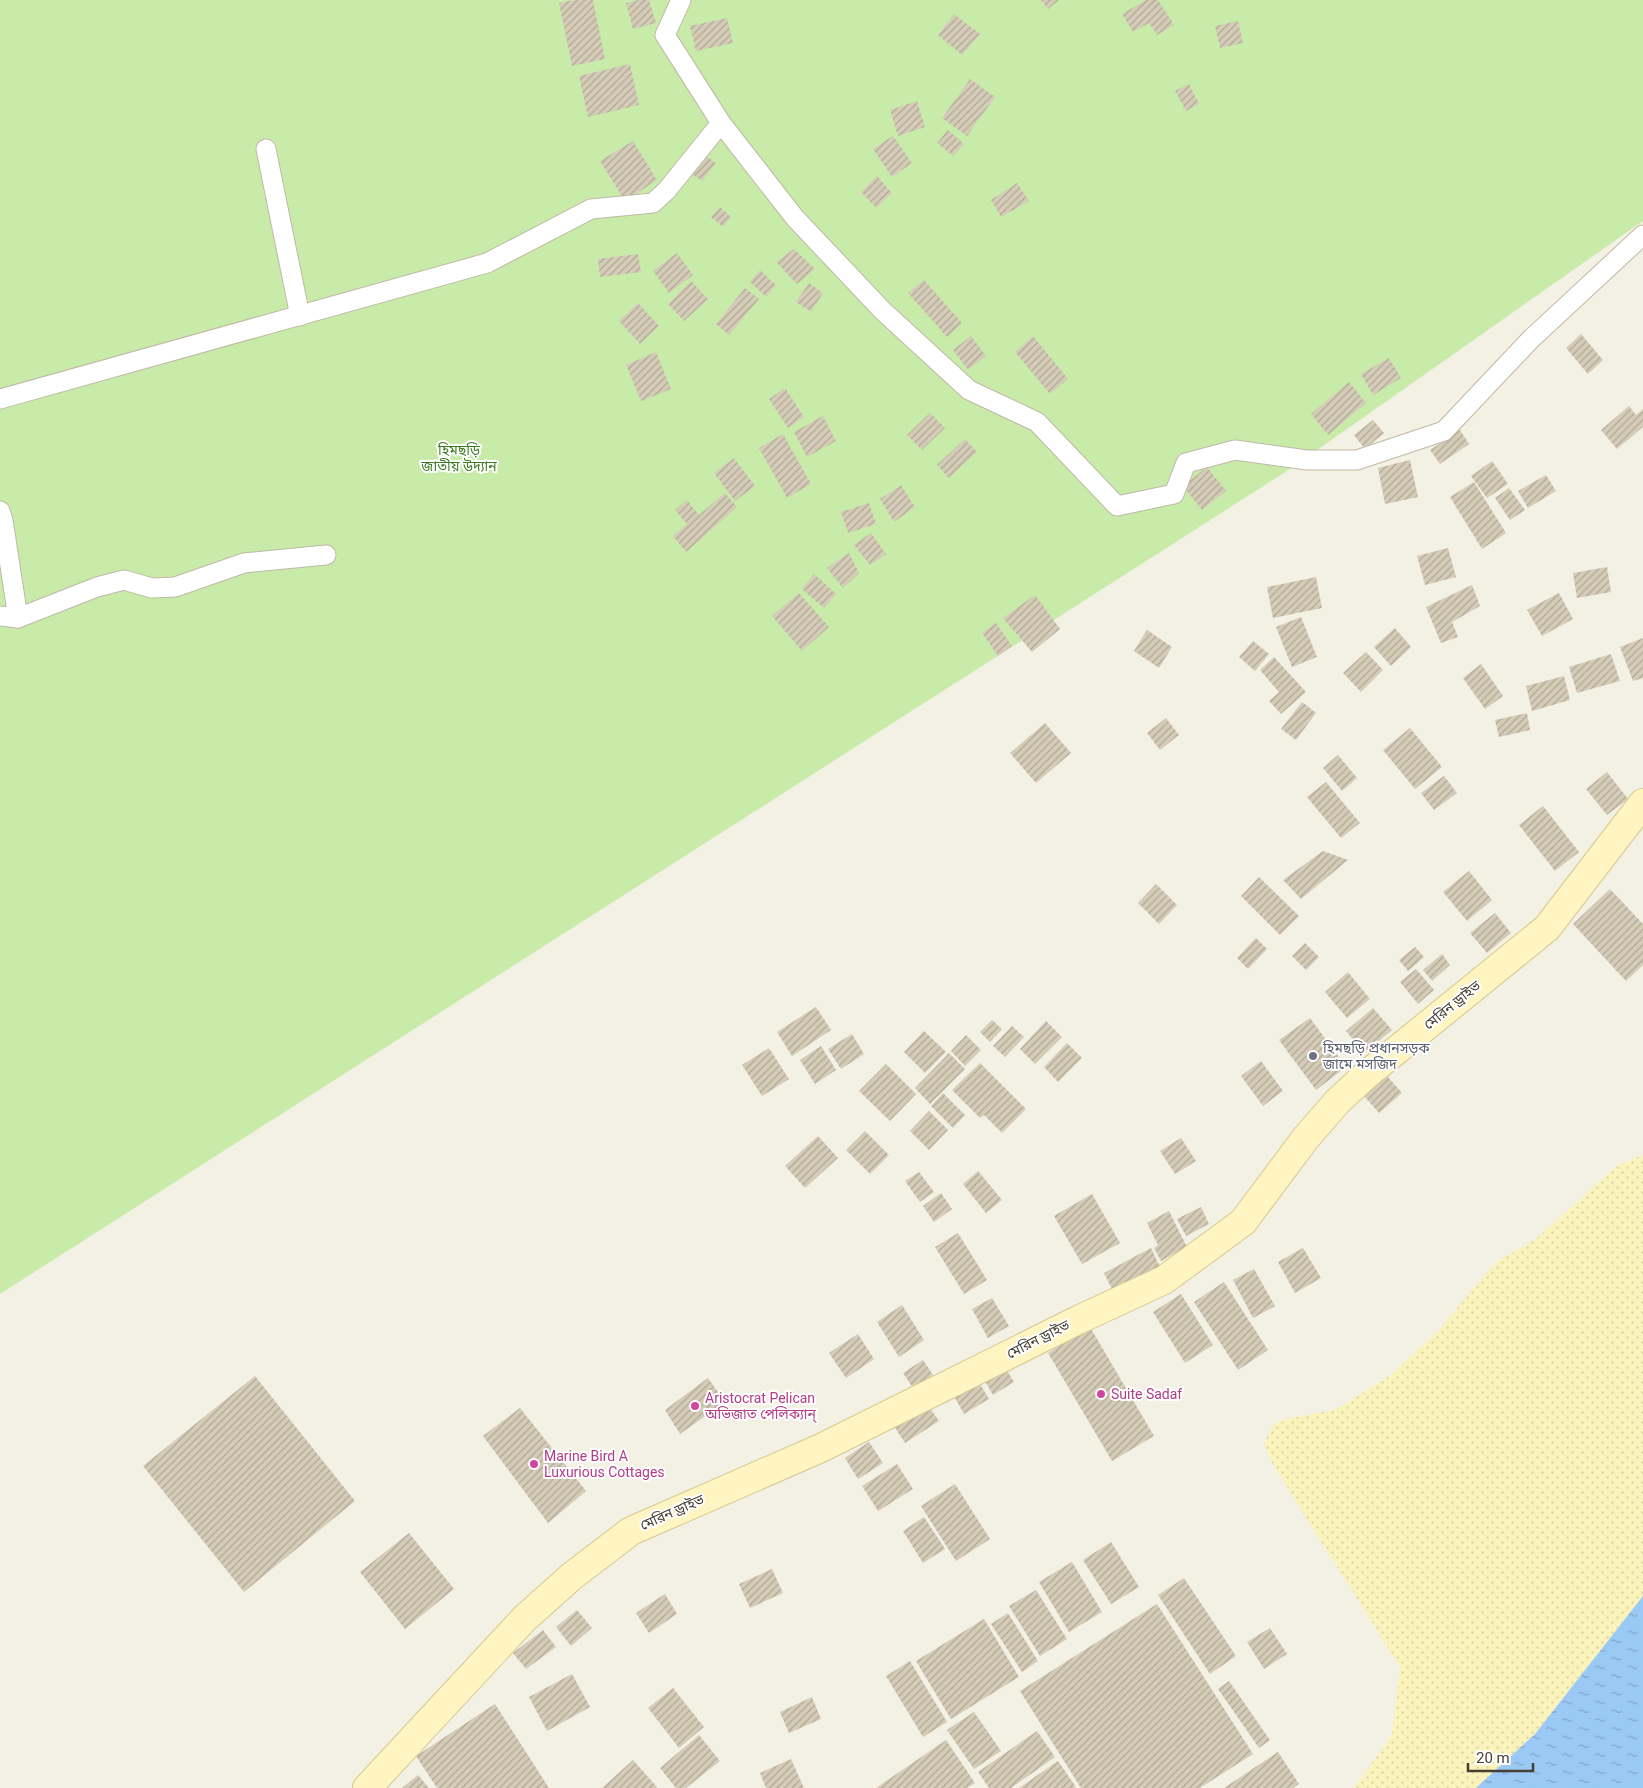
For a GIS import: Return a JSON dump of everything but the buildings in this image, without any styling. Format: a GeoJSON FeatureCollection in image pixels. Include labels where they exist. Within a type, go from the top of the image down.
{"type":"FeatureCollection","features":[{"type":"Feature","properties":{"kind":"main road","name":"মেরিন ড্রাইভ"},"geometry":{"type":"LineString","coordinates":[[367,1788],[524,1619],[572,1576],[631,1531],[821,1448],[1078,1320],[1164,1280],[1243,1222],[1305,1139],[1337,1102],[1366,1075],[1547,928],[1643,803]]}},
{"type":"Feature","properties":{"kind":"street"},"geometry":{"type":"LineString","coordinates":[[681,0],[665,34],[721,123],[795,218],[883,311],[969,390],[1037,422],[1117,506],[1174,494],[1186,463],[1235,450],[1307,460],[1357,460],[1444,432],[1531,340],[1643,235]]}},
{"type":"Feature","properties":{"kind":"street"},"geometry":{"type":"LineString","coordinates":[[0,400],[487,263],[591,209],[653,203],[667,190],[721,123]]}},
{"type":"Feature","properties":{"kind":"street"},"geometry":{"type":"LineString","coordinates":[[266,149],[300,316]]}},
{"type":"Feature","properties":{"kind":"street"},"geometry":{"type":"LineString","coordinates":[[0,511],[3,520],[9,617],[98,586],[124,580],[152,588],[175,588],[244,563],[326,555]]}},
{"type":"Feature","properties":{"kind":"sand"},"geometry":{"type":"Polygon","coordinates":[[[1643,1155],[1643,1596],[1535,1734],[1476,1788],[1352,1788],[1357,1784],[1392,1735],[1400,1667],[1272,1463],[1264,1444],[1272,1427],[1282,1420],[1337,1409],[1392,1374],[1437,1332],[1496,1262],[1536,1239],[1618,1165],[1643,1155]]]}},
{"type":"Feature","properties":{"kind":"green space","name":"হিমছড়ি জাতীয় উদ্যান"},"geometry":{"type":"Polygon","coordinates":[[[0,0],[1643,0],[1643,221],[1290,469],[0,1294],[0,0]]]}},
{"type":"Feature","properties":{"kind":"water"},"geometry":{"type":"Polygon","coordinates":[[[1643,1596],[1643,1788],[1476,1788],[1535,1734],[1643,1596]]]}},
{"type":"Feature","properties":{"kind":"place","name":"হিমছড়ি প্রধানসড়ক জামে মসজিদ"},"geometry":{"type":"Point","coordinates":[1313,1056]}},
{"type":"Feature","properties":{"kind":"place","name":"Suite Sadaf"},"geometry":{"type":"Point","coordinates":[1101,1394]}},
{"type":"Feature","properties":{"kind":"place","name":"Aristocrat Pelican অভিজাত পেলিক্যান্"},"geometry":{"type":"Point","coordinates":[695,1406]}},
{"type":"Feature","properties":{"kind":"place","name":"Marine Bird A Luxurious Cottages"},"geometry":{"type":"Point","coordinates":[534,1464]}}]}
